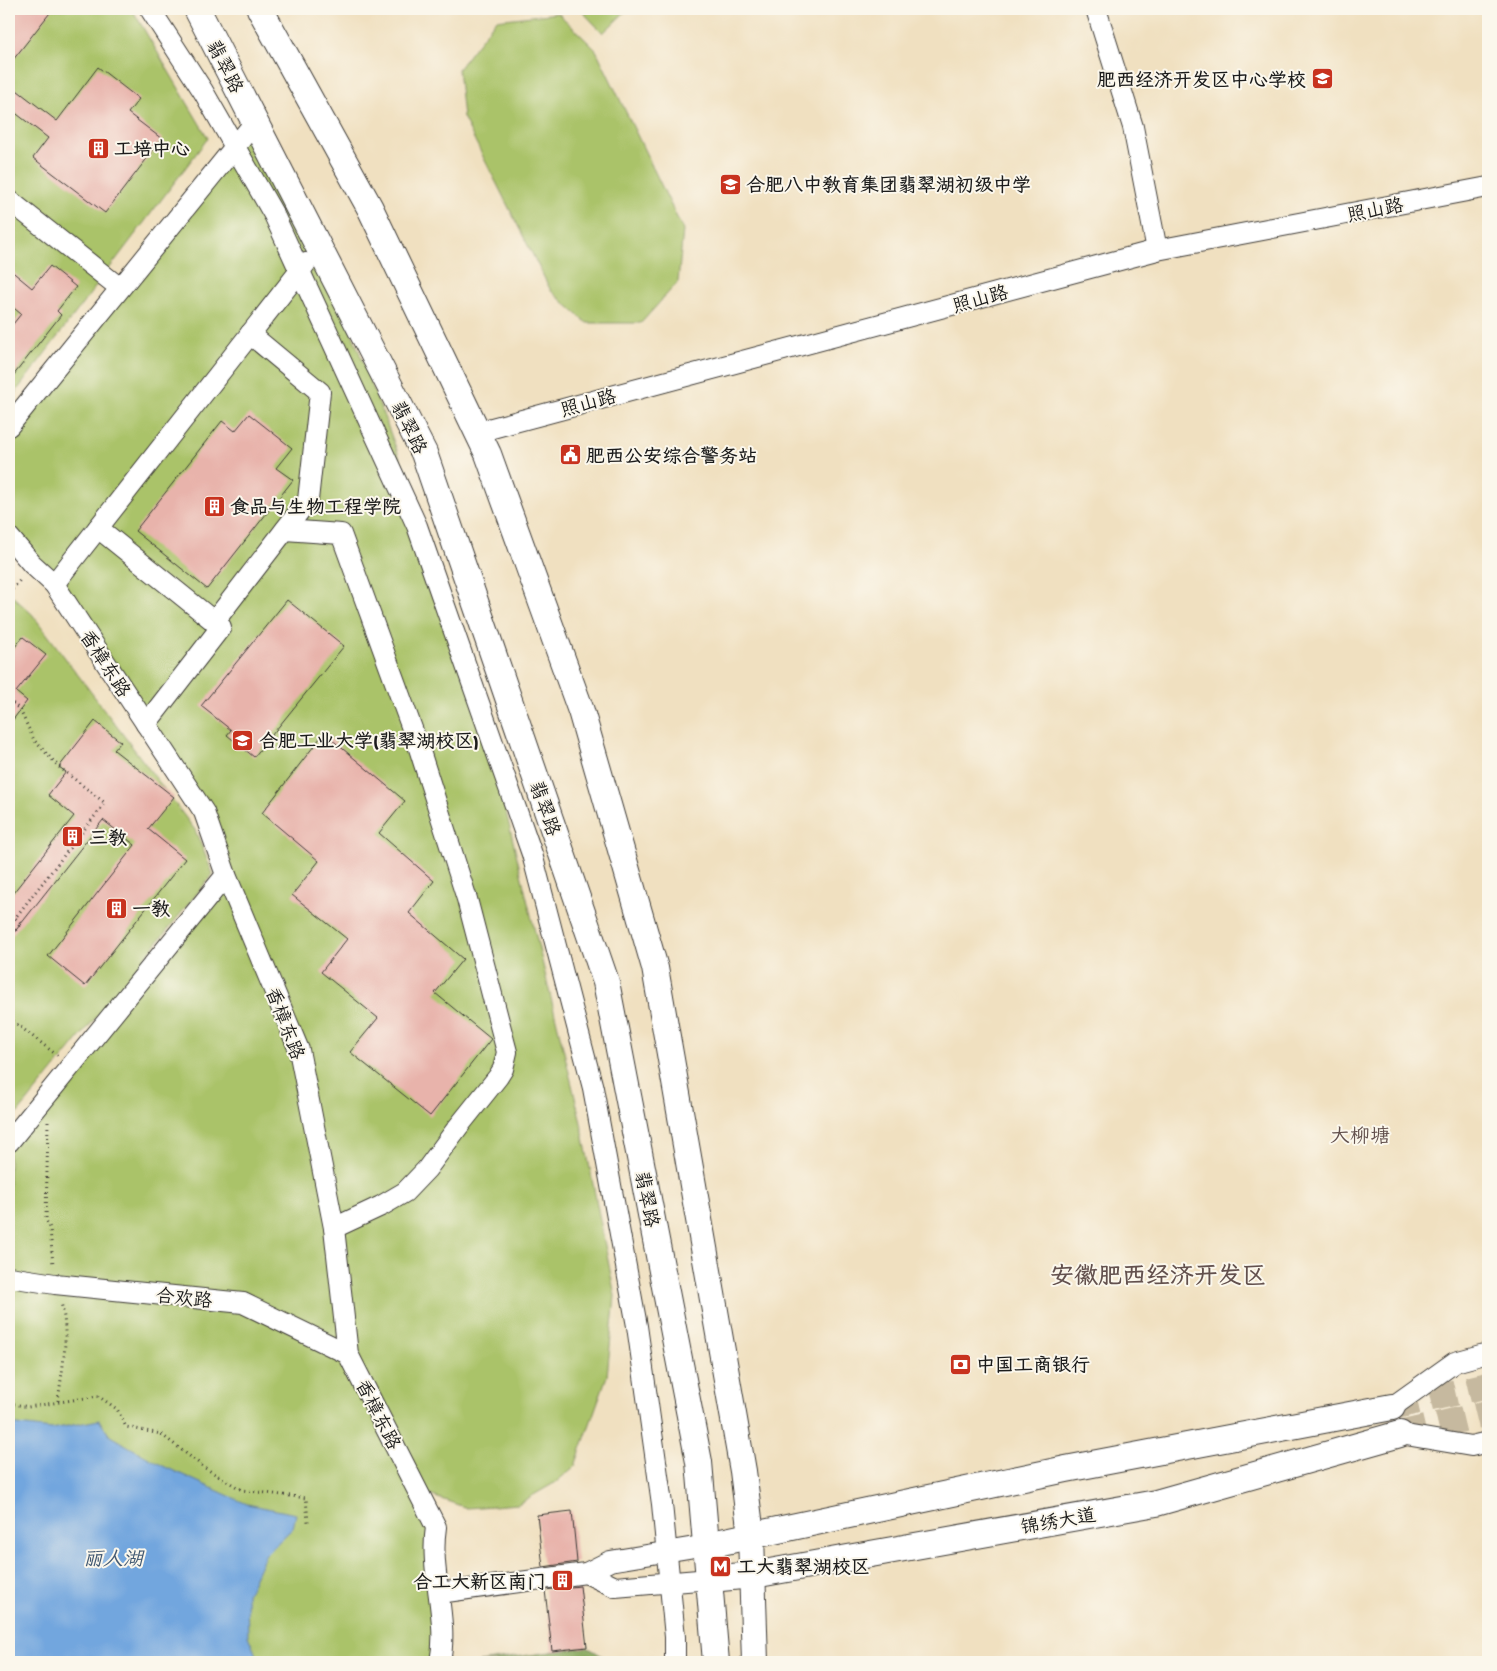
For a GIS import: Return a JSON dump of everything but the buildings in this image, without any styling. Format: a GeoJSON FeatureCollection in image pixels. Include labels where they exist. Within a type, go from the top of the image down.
{"type":"FeatureCollection","features":[{"type":"Feature","properties":{"kind":"main road","name":"翡翠路"},"geometry":{"type":"LineString","coordinates":[[197,9],[424,453],[606,982],[699,1462],[716,1662]]}},
{"type":"Feature","properties":{"kind":"main road"},"geometry":{"type":"LineString","coordinates":[[260,9],[370,208],[488,454],[581,711],[655,968],[742,1461],[751,1535],[755,1662]]}},
{"type":"Feature","properties":{"kind":"main road"},"geometry":{"type":"LineString","coordinates":[[707,1545],[1066,1469],[1392,1408]]}},
{"type":"Feature","properties":{"kind":"main road","name":"锦绣大道"},"geometry":{"type":"LineString","coordinates":[[710,1579],[753,1575],[1156,1503],[1400,1434]]}},
{"type":"Feature","properties":{"kind":"street"},"geometry":{"type":"LineString","coordinates":[[150,9],[203,91],[274,214],[417,526],[532,854],[592,1088],[637,1326],[662,1504],[675,1637],[675,1662]]}},
{"type":"Feature","properties":{"kind":"street"},"geometry":{"type":"LineString","coordinates":[[1096,9],[1133,127],[1157,250]]}},
{"type":"Feature","properties":{"kind":"street"},"geometry":{"type":"LineString","coordinates":[[9,426],[255,122]]}},
{"type":"Feature","properties":{"kind":"street","name":"照山路"},"geometry":{"type":"LineString","coordinates":[[477,432],[1157,250],[1488,187]]}},
{"type":"Feature","properties":{"kind":"street"},"geometry":{"type":"LineString","coordinates":[[9,200],[120,288]]}},
{"type":"Feature","properties":{"kind":"street"},"geometry":{"type":"LineString","coordinates":[[54,584],[319,247]]}},
{"type":"Feature","properties":{"kind":"street"},"geometry":{"type":"LineString","coordinates":[[214,622],[308,500],[320,392],[250,334]]}},
{"type":"Feature","properties":{"kind":"street"},"geometry":{"type":"LineString","coordinates":[[98,528],[221,627],[146,724]]}},
{"type":"Feature","properties":{"kind":"street"},"geometry":{"type":"LineString","coordinates":[[285,530],[341,534],[424,764],[467,900],[507,1052],[503,1069],[498,1077],[427,1169],[405,1192],[381,1206],[334,1228]]}},
{"type":"Feature","properties":{"kind":"street","name":"香樟东路"},"geometry":{"type":"LineString","coordinates":[[9,537],[32,564],[54,584],[204,812],[226,875],[300,1050],[334,1228],[348,1354],[436,1527],[434,1542],[439,1591],[442,1652],[440,1662]]}},
{"type":"Feature","properties":{"kind":"street"},"geometry":{"type":"LineString","coordinates":[[9,1142],[226,875]]}},
{"type":"Feature","properties":{"kind":"street","name":"合欢路"},"geometry":{"type":"LineString","coordinates":[[9,1277],[55,1284],[243,1303],[348,1354]]}},
{"type":"Feature","properties":{"kind":"street"},"geometry":{"type":"LineString","coordinates":[[1392,1408],[1455,1362],[1488,1353]]}},
{"type":"Feature","properties":{"kind":"street"},"geometry":{"type":"LineString","coordinates":[[1400,1434],[1471,1446],[1488,1442]]}},
{"type":"Feature","properties":{"kind":"street"},"geometry":{"type":"LineString","coordinates":[[439,1591],[586,1573],[610,1561],[707,1545]]}},
{"type":"Feature","properties":{"kind":"street"},"geometry":{"type":"LineString","coordinates":[[586,1573],[614,1587],[710,1579]]}},
{"type":"Feature","properties":{"kind":"path"},"geometry":{"type":"LineString","coordinates":[[9,700],[20,710],[34,740],[59,767],[105,803],[14,918],[21,923],[9,939]]}},
{"type":"Feature","properties":{"kind":"path"},"geometry":{"type":"LineString","coordinates":[[9,1018],[62,1059]]}},
{"type":"Feature","properties":{"kind":"path"},"geometry":{"type":"LineString","coordinates":[[47,1095],[49,1132],[46,1219],[50,1228],[55,1284],[65,1316],[64,1357],[58,1401]]}},
{"type":"Feature","properties":{"kind":"path"},"geometry":{"type":"LineString","coordinates":[[9,1403],[28,1407],[98,1396],[117,1409],[126,1427],[161,1434],[205,1468],[242,1490],[306,1498],[308,1522]]}},
{"type":"Feature","properties":{"kind":"green space"},"geometry":{"type":"Polygon","coordinates":[[[9,9],[132,9],[208,138],[9,401],[9,9]]]}},
{"type":"Feature","properties":{"kind":"green space"},"geometry":{"type":"Polygon","coordinates":[[[580,9],[628,9],[603,33],[580,9]]]}},
{"type":"Feature","properties":{"kind":"green space"},"geometry":{"type":"Polygon","coordinates":[[[558,13],[596,50],[683,230],[678,282],[641,323],[587,323],[551,291],[463,117],[458,69],[496,20],[558,13]]]}},
{"type":"Feature","properties":{"kind":"green space","name":"合肥工业大学(翡翠湖校区)"},"geometry":{"type":"Polygon","coordinates":[[[255,122],[319,247],[414,495],[491,750],[580,1118],[615,1296],[607,1376],[575,1466],[556,1482],[518,1504],[467,1508],[418,1491],[434,1542],[440,1662],[9,1662],[9,1142],[226,875],[204,812],[54,582],[9,535],[9,426],[255,122]]]}},
{"type":"Feature","properties":{"kind":"green space"},"geometry":{"type":"Polygon","coordinates":[[[9,593],[32,614],[195,830],[213,874],[9,1124],[9,593]]]}},
{"type":"Feature","properties":{"kind":"green space"},"geometry":{"type":"Polygon","coordinates":[[[587,1647],[613,1662],[479,1662],[587,1647]]]}},
{"type":"Feature","properties":{"kind":"water","name":"丽人湖"},"geometry":{"type":"Polygon","coordinates":[[[99,1420],[110,1436],[163,1466],[247,1504],[296,1514],[293,1528],[265,1555],[247,1595],[248,1636],[259,1662],[9,1662],[9,1424],[52,1429],[99,1420]]]}},
{"type":"Feature","properties":{"kind":"tunnel"},"geometry":{"type":"LineString","coordinates":[[1392,1407],[1488,1385]]}},
{"type":"Feature","properties":{"kind":"tunnel"},"geometry":{"type":"LineString","coordinates":[[1400,1434],[1488,1413]]}},
{"type":"Feature","properties":{"kind":"place","name":"肥西经济开发区中心学校"},"geometry":{"type":"Point","coordinates":[1322,79]}},
{"type":"Feature","properties":{"kind":"place","name":"工培中心"},"geometry":{"type":"Point","coordinates":[98,148]}},
{"type":"Feature","properties":{"kind":"place","name":"合肥八中教育集团翡翠湖初级中学"},"geometry":{"type":"Point","coordinates":[730,184]}},
{"type":"Feature","properties":{"kind":"place","name":"肥西公安综合警务站"},"geometry":{"type":"Point","coordinates":[570,455]}},
{"type":"Feature","properties":{"kind":"place","name":"食品与生物工程学院"},"geometry":{"type":"Point","coordinates":[214,506]}},
{"type":"Feature","properties":{"kind":"place","name":"合肥工业大学(翡翠湖校区)"},"geometry":{"type":"Point","coordinates":[243,740]}},
{"type":"Feature","properties":{"kind":"place","name":"三教"},"geometry":{"type":"Point","coordinates":[73,837]}},
{"type":"Feature","properties":{"kind":"place","name":"一教"},"geometry":{"type":"Point","coordinates":[116,908]}},
{"type":"Feature","properties":{"kind":"place","name":"中国工商银行"},"geometry":{"type":"Point","coordinates":[960,1364]}},
{"type":"Feature","properties":{"kind":"place","name":"工大翡翠湖校区"},"geometry":{"type":"Point","coordinates":[721,1566]}},
{"type":"Feature","properties":{"kind":"place","name":"合工大新区南门"},"geometry":{"type":"Point","coordinates":[562,1581]}},
{"type":"Feature","properties":{"kind":"district","name":"大柳塘"},"geometry":{"type":"Point","coordinates":[1360,1135]}},
{"type":"Feature","properties":{"kind":"district","name":"安徽肥西经济开发区"},"geometry":{"type":"Point","coordinates":[1158,1275]}}]}
